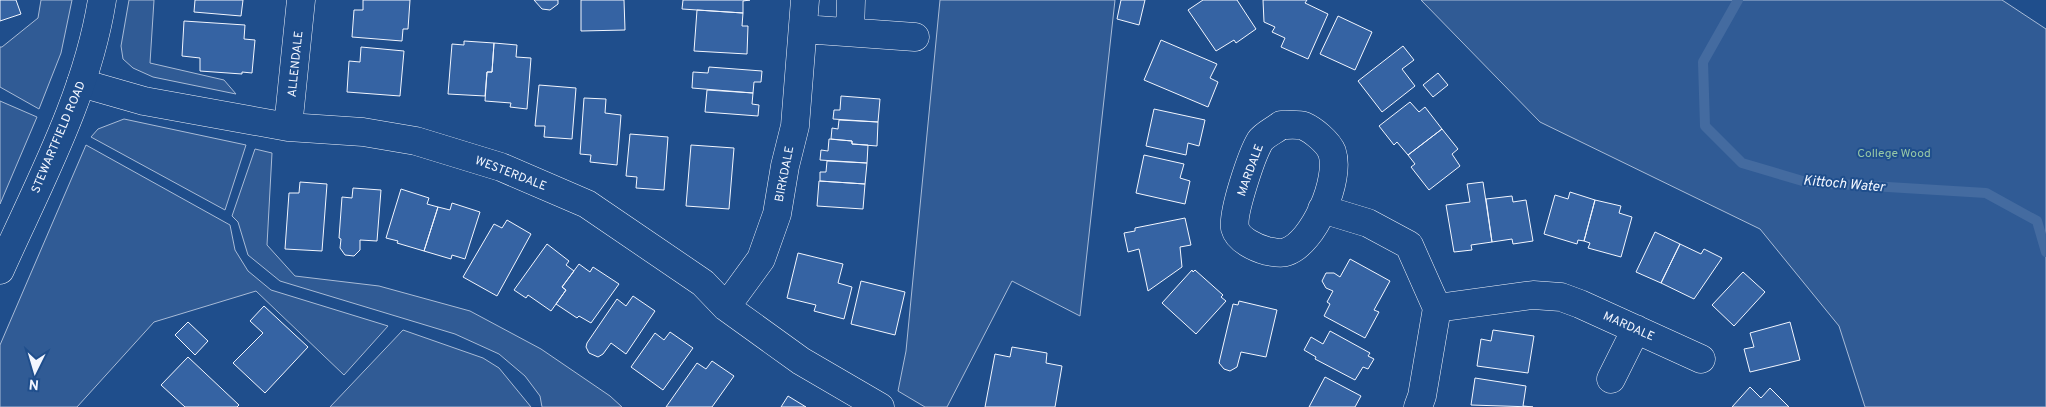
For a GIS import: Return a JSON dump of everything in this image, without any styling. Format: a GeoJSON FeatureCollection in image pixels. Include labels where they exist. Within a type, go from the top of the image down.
{"type":"FeatureCollection","features":[{"type":"Feature","properties":{"kind":"street","name":"STEWARTFIELD ROAD"},"geometry":{"type":"LineString","coordinates":[[0,270],[81,83],[97,33],[102,0]]}},
{"type":"Feature","properties":{"kind":"street","name":"ALLENDALE"},"geometry":{"type":"LineString","coordinates":[[288,127],[301,0]]}},
{"type":"Feature","properties":{"kind":"street","name":"BIRKDALE"},"geometry":{"type":"LineString","coordinates":[[726,307],[761,259],[777,214],[785,166],[795,126],[805,0]]}},
{"type":"Feature","properties":{"kind":"street"},"geometry":{"type":"LineString","coordinates":[[850,31],[851,0]]}},
{"type":"Feature","properties":{"kind":"street"},"geometry":{"type":"LineString","coordinates":[[803,28],[915,37]]}},
{"type":"Feature","properties":{"kind":"street","name":"WESTERDALE"},"geometry":{"type":"LineString","coordinates":[[81,83],[144,101],[288,127],[364,132],[416,141],[501,167],[588,204],[703,284],[726,307],[801,361],[880,407]]}},
{"type":"Feature","properties":{"kind":"street","name":"MARDALE"},"geometry":{"type":"LineString","coordinates":[[1281,125],[1303,126],[1319,136],[1332,151],[1333,177],[1322,209],[1308,236],[1285,253],[1265,250],[1244,241],[1235,228],[1236,212],[1244,180],[1261,140],[1281,125]]}},
{"type":"Feature","properties":{"kind":"street"},"geometry":{"type":"LineString","coordinates":[[1322,209],[1368,223],[1409,245],[1438,308],[1422,396],[1418,407]]}},
{"type":"Feature","properties":{"kind":"street","name":"MARDALE"},"geometry":{"type":"LineString","coordinates":[[1438,308],[1533,295],[1561,297],[1701,359]]}},
{"type":"Feature","properties":{"kind":"street"},"geometry":{"type":"LineString","coordinates":[[1612,379],[1636,329]]}},
{"type":"Feature","properties":{"kind":"shaded area"},"geometry":{"type":"Polygon","coordinates":[[[41,0],[72,0],[61,53],[39,109],[0,87],[0,47],[38,18],[41,0]]]}},
{"type":"Feature","properties":{"kind":"shaded area"},"geometry":{"type":"Polygon","coordinates":[[[129,0],[154,0],[150,63],[224,80],[236,94],[153,77],[133,68],[123,59],[121,46],[129,0]]]}},
{"type":"Feature","properties":{"kind":"shaded area"},"geometry":{"type":"Polygon","coordinates":[[[940,0],[1115,0],[1080,316],[1012,281],[947,407],[925,407],[898,391],[906,351],[940,0]]]}},
{"type":"Feature","properties":{"kind":"shaded area","name":"College Wood"},"geometry":{"type":"Polygon","coordinates":[[[1421,0],[2002,0],[2046,29],[2046,407],[1865,407],[1839,326],[1760,229],[1540,122],[1421,0]]]}},
{"type":"Feature","properties":{"kind":"shaded area"},"geometry":{"type":"Polygon","coordinates":[[[0,101],[37,117],[0,204],[0,101]]]}},
{"type":"Feature","properties":{"kind":"shaded area"},"geometry":{"type":"Polygon","coordinates":[[[124,119],[246,145],[225,210],[91,137],[98,129],[124,119]]]}},
{"type":"Feature","properties":{"kind":"shaded area"},"geometry":{"type":"Polygon","coordinates":[[[86,145],[230,225],[235,250],[248,271],[271,290],[388,326],[344,375],[256,291],[154,322],[77,407],[0,407],[0,345],[86,145]]]}},
{"type":"Feature","properties":{"kind":"shaded area"},"geometry":{"type":"Polygon","coordinates":[[[255,149],[272,153],[267,245],[295,276],[379,286],[470,311],[541,349],[610,396],[622,407],[542,407],[540,396],[525,376],[499,354],[455,334],[280,281],[248,255],[238,222],[232,216],[255,149]]]}},
{"type":"Feature","properties":{"kind":"shaded area"},"geometry":{"type":"Polygon","coordinates":[[[403,330],[483,358],[499,368],[531,407],[330,407],[403,330]]]}},
{"type":"Feature","properties":{"kind":"building"},"geometry":{"type":"Polygon","coordinates":[[[0,0],[16,0],[21,14],[0,21],[0,0]]]}},
{"type":"Feature","properties":{"kind":"building"},"geometry":{"type":"Polygon","coordinates":[[[195,0],[243,0],[241,16],[194,12],[195,0]]]}},
{"type":"Feature","properties":{"kind":"building"},"geometry":{"type":"Polygon","coordinates":[[[363,0],[410,0],[408,29],[403,29],[402,41],[352,37],[354,10],[363,10],[363,0]]]}},
{"type":"Feature","properties":{"kind":"building"},"geometry":{"type":"Polygon","coordinates":[[[534,0],[558,0],[558,4],[550,10],[542,9],[534,0]]]}},
{"type":"Feature","properties":{"kind":"building"},"geometry":{"type":"Polygon","coordinates":[[[581,0],[624,0],[625,30],[581,31],[581,0]]]}},
{"type":"Feature","properties":{"kind":"building"},"geometry":{"type":"Polygon","coordinates":[[[683,0],[750,0],[743,1],[743,13],[682,9],[683,0]]]}},
{"type":"Feature","properties":{"kind":"building"},"geometry":{"type":"Polygon","coordinates":[[[1121,0],[1145,0],[1139,25],[1117,19],[1121,0]]]}},
{"type":"Feature","properties":{"kind":"building"},"geometry":{"type":"Polygon","coordinates":[[[1203,0],[1237,0],[1256,29],[1236,43],[1234,40],[1216,51],[1188,10],[1203,0]]]}},
{"type":"Feature","properties":{"kind":"building"},"geometry":{"type":"Polygon","coordinates":[[[1263,0],[1307,0],[1305,3],[1328,14],[1308,59],[1281,47],[1285,38],[1272,32],[1275,27],[1264,22],[1263,0]]]}},
{"type":"Feature","properties":{"kind":"building"},"geometry":{"type":"Polygon","coordinates":[[[697,10],[743,13],[742,26],[748,26],[747,54],[694,51],[697,10]]]}},
{"type":"Feature","properties":{"kind":"building"},"geometry":{"type":"Polygon","coordinates":[[[1338,16],[1372,32],[1355,70],[1320,54],[1338,16]]]}},
{"type":"Feature","properties":{"kind":"building"},"geometry":{"type":"Polygon","coordinates":[[[184,21],[245,25],[244,39],[255,40],[252,73],[200,71],[200,58],[182,56],[184,21]]]}},
{"type":"Feature","properties":{"kind":"building"},"geometry":{"type":"Polygon","coordinates":[[[1161,40],[1217,64],[1210,78],[1218,82],[1208,107],[1144,80],[1161,40]]]}},
{"type":"Feature","properties":{"kind":"building"},"geometry":{"type":"Polygon","coordinates":[[[464,41],[494,43],[492,72],[487,72],[485,96],[448,94],[452,44],[464,45],[464,41]]]}},
{"type":"Feature","properties":{"kind":"building"},"geometry":{"type":"Polygon","coordinates":[[[494,43],[517,45],[516,57],[531,58],[527,109],[510,107],[511,103],[485,101],[487,72],[492,72],[494,43]]]}},
{"type":"Feature","properties":{"kind":"building"},"geometry":{"type":"Polygon","coordinates":[[[1403,46],[1414,60],[1402,69],[1415,86],[1382,112],[1358,81],[1403,46]]]}},
{"type":"Feature","properties":{"kind":"building"},"geometry":{"type":"Polygon","coordinates":[[[361,47],[404,51],[400,96],[347,92],[349,61],[360,62],[361,47]]]}},
{"type":"Feature","properties":{"kind":"building"},"geometry":{"type":"Polygon","coordinates":[[[709,67],[762,71],[761,82],[754,82],[753,93],[692,88],[693,72],[708,73],[709,67]]]}},
{"type":"Feature","properties":{"kind":"building"},"geometry":{"type":"Polygon","coordinates":[[[1438,73],[1448,85],[1433,97],[1423,85],[1438,73]]]}},
{"type":"Feature","properties":{"kind":"building"},"geometry":{"type":"Polygon","coordinates":[[[539,85],[576,88],[572,139],[544,137],[545,126],[535,126],[539,85]]]}},
{"type":"Feature","properties":{"kind":"building"},"geometry":{"type":"Polygon","coordinates":[[[707,90],[753,93],[752,104],[759,105],[758,116],[705,112],[707,90]]]}},
{"type":"Feature","properties":{"kind":"building"},"geometry":{"type":"Polygon","coordinates":[[[841,96],[880,99],[878,122],[833,119],[834,110],[840,110],[841,96]]]}},
{"type":"Feature","properties":{"kind":"building"},"geometry":{"type":"Polygon","coordinates":[[[584,98],[606,99],[605,113],[621,115],[617,165],[590,162],[591,155],[580,154],[584,98]]]}},
{"type":"Feature","properties":{"kind":"building"},"geometry":{"type":"Polygon","coordinates":[[[1410,102],[1419,112],[1425,107],[1442,129],[1408,155],[1397,142],[1394,145],[1379,126],[1410,102]]]}},
{"type":"Feature","properties":{"kind":"building"},"geometry":{"type":"Polygon","coordinates":[[[1154,109],[1205,120],[1199,146],[1188,143],[1186,155],[1146,146],[1154,109]]]}},
{"type":"Feature","properties":{"kind":"building"},"geometry":{"type":"Polygon","coordinates":[[[839,120],[878,122],[877,146],[852,144],[852,141],[831,139],[832,128],[838,129],[839,120]]]}},
{"type":"Feature","properties":{"kind":"building"},"geometry":{"type":"Polygon","coordinates":[[[1442,129],[1458,149],[1452,154],[1460,166],[1429,190],[1411,167],[1415,164],[1408,155],[1442,129]]]}},
{"type":"Feature","properties":{"kind":"building"},"geometry":{"type":"Polygon","coordinates":[[[630,134],[668,137],[664,190],[636,188],[637,177],[626,176],[630,134]]]}},
{"type":"Feature","properties":{"kind":"building"},"geometry":{"type":"Polygon","coordinates":[[[829,139],[852,141],[852,144],[868,145],[867,163],[820,160],[821,150],[828,151],[829,139]]]}},
{"type":"Feature","properties":{"kind":"building"},"geometry":{"type":"Polygon","coordinates":[[[691,145],[734,148],[729,209],[686,206],[691,145]]]}},
{"type":"Feature","properties":{"kind":"building"},"geometry":{"type":"Polygon","coordinates":[[[1144,155],[1184,164],[1180,178],[1190,181],[1185,204],[1136,193],[1144,155]]]}},
{"type":"Feature","properties":{"kind":"building"},"geometry":{"type":"Polygon","coordinates":[[[827,161],[867,163],[865,184],[820,181],[820,172],[826,172],[827,161]]]}},
{"type":"Feature","properties":{"kind":"building"},"geometry":{"type":"Polygon","coordinates":[[[819,181],[865,184],[863,209],[817,206],[819,181]]]}},
{"type":"Feature","properties":{"kind":"building"},"geometry":{"type":"Polygon","coordinates":[[[300,182],[327,184],[322,251],[285,249],[289,193],[299,193],[300,182]]]}},
{"type":"Feature","properties":{"kind":"building"},"geometry":{"type":"Polygon","coordinates":[[[1483,182],[1492,242],[1471,245],[1472,250],[1454,252],[1446,205],[1470,202],[1467,184],[1483,182]]]}},
{"type":"Feature","properties":{"kind":"building"},"geometry":{"type":"Polygon","coordinates":[[[353,188],[381,190],[377,241],[360,240],[360,250],[354,256],[345,255],[340,248],[341,239],[339,238],[342,197],[352,198],[353,188]]]}},
{"type":"Feature","properties":{"kind":"building"},"geometry":{"type":"Polygon","coordinates":[[[401,189],[429,198],[427,204],[438,207],[424,251],[386,238],[401,189]]]}},
{"type":"Feature","properties":{"kind":"building"},"geometry":{"type":"Polygon","coordinates":[[[1570,192],[1595,200],[1584,241],[1578,240],[1577,244],[1544,234],[1555,195],[1568,199],[1570,192]]]}},
{"type":"Feature","properties":{"kind":"building"},"geometry":{"type":"Polygon","coordinates":[[[1512,196],[1513,202],[1526,200],[1533,241],[1513,244],[1512,239],[1492,242],[1486,199],[1512,196]]]}},
{"type":"Feature","properties":{"kind":"building"},"geometry":{"type":"Polygon","coordinates":[[[1595,200],[1621,206],[1619,213],[1632,217],[1621,257],[1588,248],[1590,243],[1584,241],[1595,200]]]}},
{"type":"Feature","properties":{"kind":"building"},"geometry":{"type":"Polygon","coordinates":[[[452,203],[480,212],[465,259],[452,255],[451,259],[424,251],[438,207],[450,210],[452,203]]]}},
{"type":"Feature","properties":{"kind":"building"},"geometry":{"type":"Polygon","coordinates":[[[1185,218],[1191,245],[1180,247],[1182,267],[1148,291],[1139,249],[1128,252],[1124,233],[1135,231],[1135,228],[1185,218]]]}},
{"type":"Feature","properties":{"kind":"building"},"geometry":{"type":"Polygon","coordinates":[[[507,220],[531,234],[497,296],[463,277],[494,224],[502,228],[507,220]]]}},
{"type":"Feature","properties":{"kind":"building"},"geometry":{"type":"Polygon","coordinates":[[[1655,232],[1680,244],[1661,283],[1636,272],[1655,232]]]}},
{"type":"Feature","properties":{"kind":"building"},"geometry":{"type":"Polygon","coordinates":[[[547,244],[569,261],[566,265],[574,271],[562,287],[566,290],[551,311],[528,295],[526,298],[514,290],[547,244]]]}},
{"type":"Feature","properties":{"kind":"building"},"geometry":{"type":"Polygon","coordinates":[[[1680,244],[1701,254],[1704,249],[1722,258],[1694,299],[1661,283],[1680,244]]]}},
{"type":"Feature","properties":{"kind":"building"},"geometry":{"type":"Polygon","coordinates":[[[798,253],[843,264],[838,283],[852,287],[844,319],[814,311],[816,305],[787,298],[798,253]]]}},
{"type":"Feature","properties":{"kind":"building"},"geometry":{"type":"Polygon","coordinates":[[[1350,259],[1390,281],[1374,310],[1379,312],[1365,338],[1324,316],[1330,304],[1327,302],[1333,291],[1326,288],[1322,281],[1326,273],[1334,273],[1340,277],[1350,259]]]}},
{"type":"Feature","properties":{"kind":"building"},"geometry":{"type":"Polygon","coordinates":[[[579,264],[590,272],[593,267],[619,284],[591,323],[579,316],[577,318],[556,304],[566,290],[562,287],[579,264]]]}},
{"type":"Feature","properties":{"kind":"building"},"geometry":{"type":"Polygon","coordinates":[[[1192,270],[1193,272],[1195,270],[1223,295],[1221,297],[1226,301],[1196,334],[1162,303],[1192,270]]]}},
{"type":"Feature","properties":{"kind":"building"},"geometry":{"type":"Polygon","coordinates":[[[1743,272],[1765,292],[1734,326],[1712,305],[1743,272]]]}},
{"type":"Feature","properties":{"kind":"building"},"geometry":{"type":"Polygon","coordinates":[[[861,281],[905,292],[895,335],[851,324],[861,281]]]}},
{"type":"Feature","properties":{"kind":"building"},"geometry":{"type":"Polygon","coordinates":[[[633,296],[655,311],[626,354],[611,343],[603,354],[598,357],[589,353],[586,347],[587,343],[617,299],[626,306],[633,296]]]}},
{"type":"Feature","properties":{"kind":"building"},"geometry":{"type":"Polygon","coordinates":[[[1239,301],[1277,310],[1266,357],[1241,352],[1237,367],[1230,371],[1224,369],[1219,363],[1233,304],[1238,305],[1239,301]]]}},
{"type":"Feature","properties":{"kind":"building"},"geometry":{"type":"Polygon","coordinates":[[[264,306],[308,347],[265,393],[233,363],[263,333],[250,321],[264,306]]]}},
{"type":"Feature","properties":{"kind":"building"},"geometry":{"type":"Polygon","coordinates":[[[188,322],[208,341],[195,355],[175,335],[188,322]]]}},
{"type":"Feature","properties":{"kind":"building"},"geometry":{"type":"Polygon","coordinates":[[[1790,322],[1800,360],[1750,372],[1744,349],[1754,347],[1750,333],[1790,322]]]}},
{"type":"Feature","properties":{"kind":"building"},"geometry":{"type":"Polygon","coordinates":[[[1493,330],[1534,336],[1528,373],[1477,366],[1481,339],[1491,341],[1493,330]]]}},
{"type":"Feature","properties":{"kind":"building"},"geometry":{"type":"Polygon","coordinates":[[[1330,331],[1370,353],[1368,356],[1374,359],[1368,369],[1363,367],[1355,380],[1315,359],[1316,357],[1304,350],[1311,337],[1323,344],[1330,331]]]}},
{"type":"Feature","properties":{"kind":"building"},"geometry":{"type":"Polygon","coordinates":[[[670,332],[693,348],[663,390],[631,367],[655,333],[664,340],[670,332]]]}},
{"type":"Feature","properties":{"kind":"building"},"geometry":{"type":"Polygon","coordinates":[[[1012,347],[1047,353],[1046,363],[1062,366],[1055,407],[985,407],[995,354],[1010,357],[1012,347]]]}},
{"type":"Feature","properties":{"kind":"building"},"geometry":{"type":"Polygon","coordinates":[[[188,357],[239,405],[237,407],[185,407],[161,385],[188,357]]]}},
{"type":"Feature","properties":{"kind":"building"},"geometry":{"type":"Polygon","coordinates":[[[712,361],[734,376],[712,407],[666,407],[697,363],[706,369],[712,361]]]}},
{"type":"Feature","properties":{"kind":"building"},"geometry":{"type":"Polygon","coordinates":[[[1325,377],[1361,396],[1355,407],[1309,407],[1325,377]]]}},
{"type":"Feature","properties":{"kind":"building"},"geometry":{"type":"Polygon","coordinates":[[[1475,378],[1526,386],[1523,406],[1533,407],[1471,405],[1475,378]]]}},
{"type":"Feature","properties":{"kind":"building"},"geometry":{"type":"Polygon","coordinates":[[[1750,387],[1761,398],[1770,388],[1789,407],[1732,407],[1750,387]]]}},
{"type":"Feature","properties":{"kind":"building"},"geometry":{"type":"Polygon","coordinates":[[[788,396],[806,407],[781,407],[788,396]]]}},
{"type":"Feature","properties":{"kind":"waterway","name":"Kittoch Water"},"geometry":{"type":"LineString","coordinates":[[1738,0],[1703,62],[1705,126],[1742,163],[1806,182],[1986,193],[2037,221],[2046,252]]}}]}
